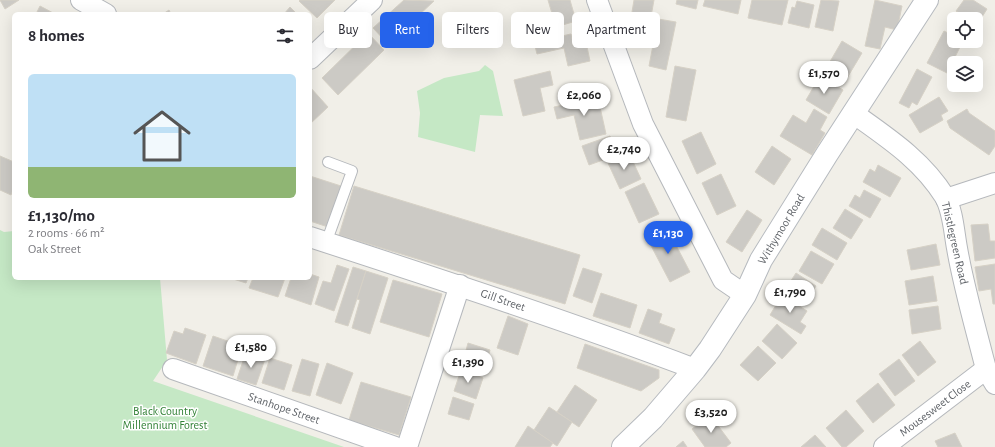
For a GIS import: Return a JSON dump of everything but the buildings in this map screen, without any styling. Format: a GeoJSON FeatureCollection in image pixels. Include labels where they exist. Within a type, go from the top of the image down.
{"type":"FeatureCollection","features":[{"type":"Feature","properties":{"kind":"street"},"geometry":{"type":"LineString","coordinates":[[81,0],[102,12]]}},
{"type":"Feature","properties":{"kind":"street"},"geometry":{"type":"LineString","coordinates":[[312,57],[372,0]]}},
{"type":"Feature","properties":{"kind":"street"},"geometry":{"type":"LineString","coordinates":[[597,0],[643,124],[723,280],[745,296]]}},
{"type":"Feature","properties":{"kind":"street","name":"Withymoor Road"},"geometry":{"type":"LineString","coordinates":[[623,447],[653,418],[710,349],[745,296],[761,260],[826,154],[926,0]]}},
{"type":"Feature","properties":{"kind":"street","name":"Thistlegreen Road"},"geometry":{"type":"LineString","coordinates":[[854,113],[900,147],[925,170],[946,198],[952,220],[958,255],[990,377]]}},
{"type":"Feature","properties":{"kind":"street"},"geometry":{"type":"LineString","coordinates":[[946,198],[995,183]]}},
{"type":"Feature","properties":{"kind":"street","name":"Gill Street"},"geometry":{"type":"LineString","coordinates":[[318,240],[460,285],[636,346],[695,369]]}},
{"type":"Feature","properties":{"kind":"street"},"geometry":{"type":"LineString","coordinates":[[407,447],[460,285]]}},
{"type":"Feature","properties":{"kind":"street","name":"Stanhope Street"},"geometry":{"type":"LineString","coordinates":[[173,369],[395,447]]}},
{"type":"Feature","properties":{"kind":"street","name":"Mousesweet Close"},"geometry":{"type":"LineString","coordinates":[[884,447],[990,377]]}},
{"type":"Feature","properties":{"kind":"lane"},"geometry":{"type":"LineString","coordinates":[[318,240],[352,171],[328,162]]}},
{"type":"Feature","properties":{"kind":"green space"},"geometry":{"type":"Polygon","coordinates":[[[485,65],[493,71],[503,116],[480,115],[475,152],[418,137],[420,113],[417,91],[444,78],[479,71],[485,65]]]}},
{"type":"Feature","properties":{"kind":"green space","name":"Black Country Millennium Forest"},"geometry":{"type":"Polygon","coordinates":[[[0,230],[4,232],[12,231],[12,280],[160,280],[167,360],[153,381],[344,447],[0,447],[0,230]]]}}]}
